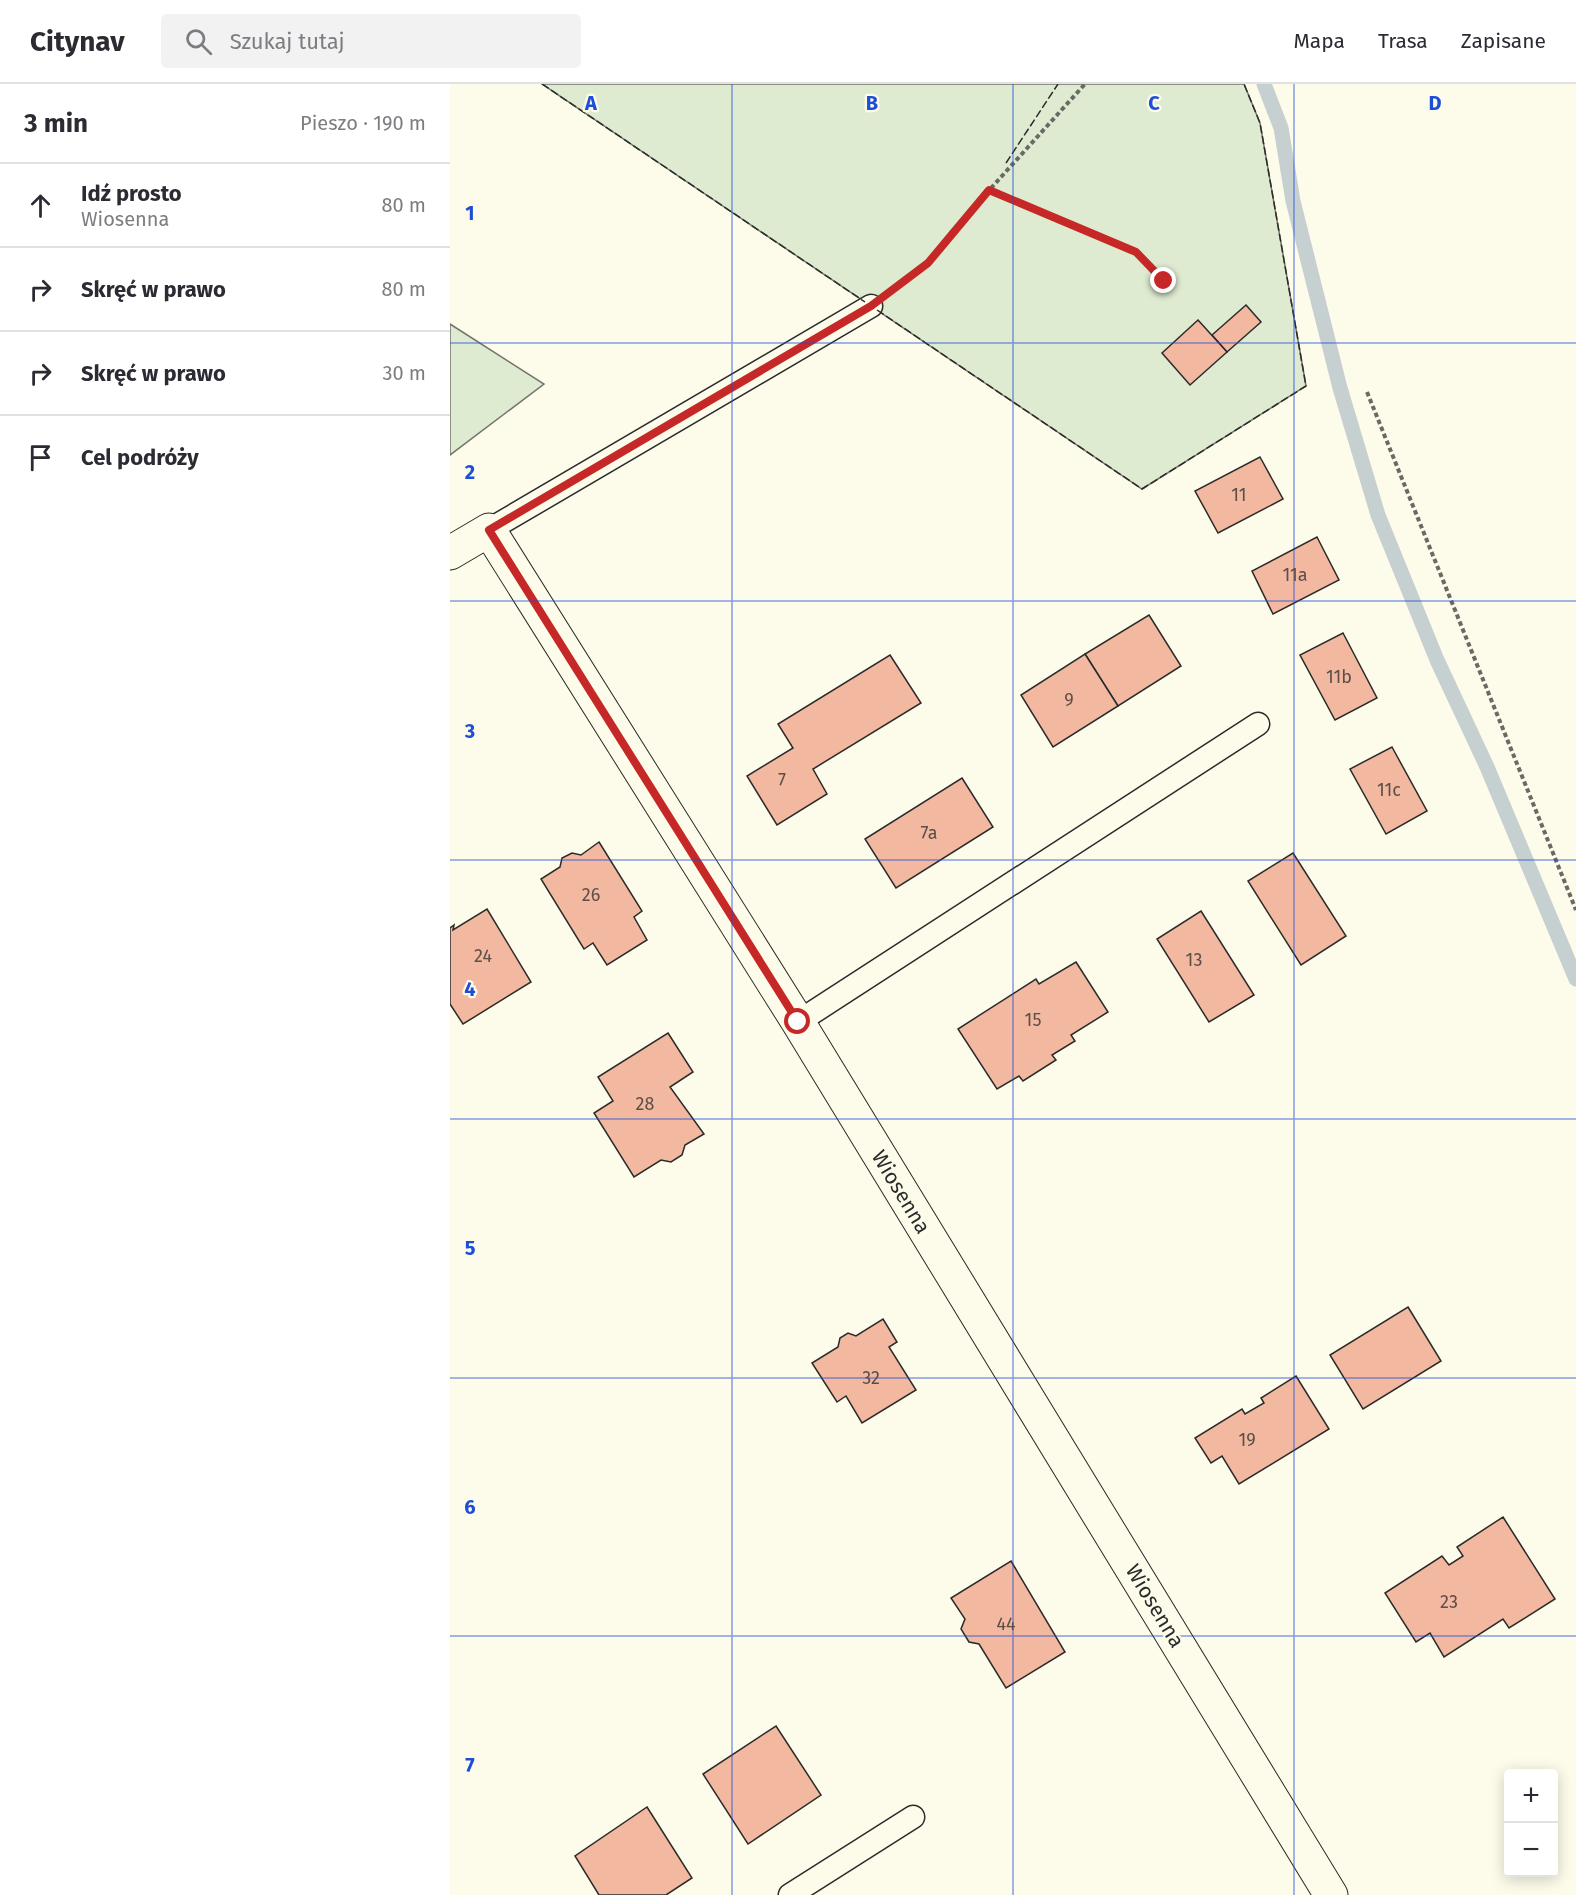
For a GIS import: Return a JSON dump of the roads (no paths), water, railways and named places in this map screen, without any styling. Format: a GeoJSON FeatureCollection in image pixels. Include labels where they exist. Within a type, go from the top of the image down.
{"type":"FeatureCollection","features":[{"type":"Feature","properties":{"kind":"street"},"geometry":{"type":"LineString","coordinates":[[450,554],[489,530]]}},
{"type":"Feature","properties":{"kind":"street","name":"Wiosenna"},"geometry":{"type":"LineString","coordinates":[[489,530],[798,1022],[1331,1895]]}},
{"type":"Feature","properties":{"kind":"lane"},"geometry":{"type":"LineString","coordinates":[[489,530],[871,306]]}},
{"type":"Feature","properties":{"kind":"lane"},"geometry":{"type":"LineString","coordinates":[[798,1022],[1258,724]]}},
{"type":"Feature","properties":{"kind":"lane"},"geometry":{"type":"LineString","coordinates":[[790,1895],[913,1817]]}},
{"type":"Feature","properties":{"kind":"waterway"},"geometry":{"type":"LineString","coordinates":[[1264,84],[1281,128],[1293,201],[1340,388],[1378,515],[1437,660],[1487,767],[1576,979]]}}]}
